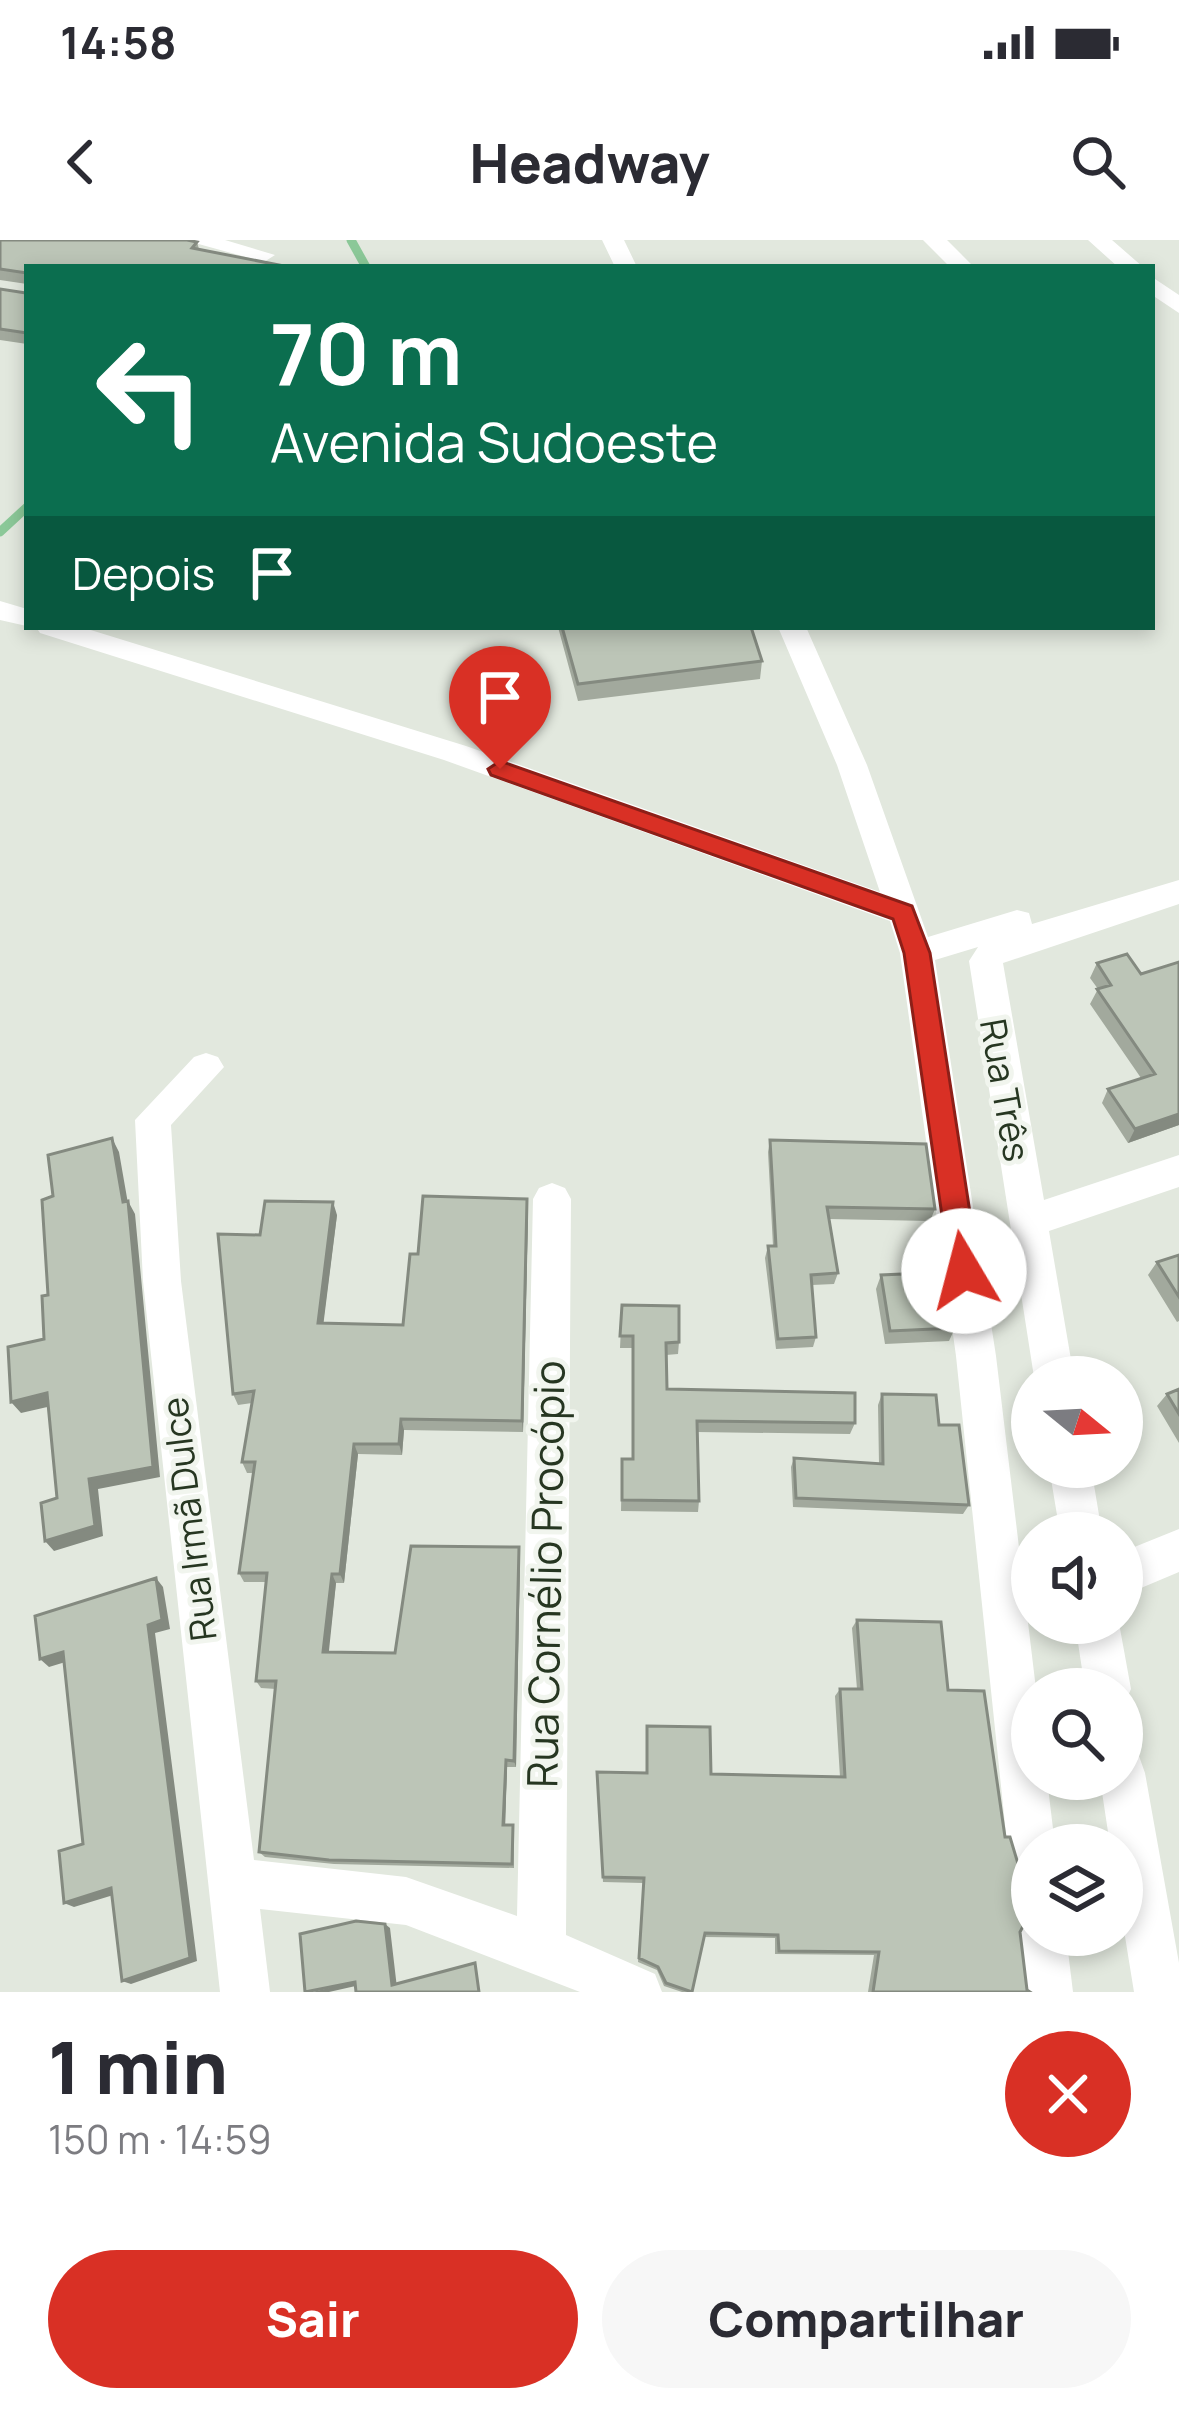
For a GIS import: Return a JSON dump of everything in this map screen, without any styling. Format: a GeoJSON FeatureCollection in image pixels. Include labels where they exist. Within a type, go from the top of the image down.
{"type":"FeatureCollection","features":[{"type":"Feature","properties":{"kind":"street"},"geometry":{"type":"LineString","coordinates":[[195,240],[265,255]]}},
{"type":"Feature","properties":{"kind":"street"},"geometry":{"type":"LineString","coordinates":[[934,240],[960,264]]}},
{"type":"Feature","properties":{"kind":"street"},"geometry":{"type":"LineString","coordinates":[[1100,240],[1128,264]]}},
{"type":"Feature","properties":{"kind":"street"},"geometry":{"type":"LineString","coordinates":[[1155,286],[1179,306]]}},
{"type":"Feature","properties":{"kind":"street"},"geometry":{"type":"LineString","coordinates":[[60,630],[454,753],[903,913]]}},
{"type":"Feature","properties":{"kind":"street"},"geometry":{"type":"LineString","coordinates":[[793,630],[852,765],[917,953],[976,1355],[1029,1824]]}},
{"type":"Feature","properties":{"kind":"street"},"geometry":{"type":"LineString","coordinates":[[917,953],[1179,871]]}},
{"type":"Feature","properties":{"kind":"street","name":"Rua Três"},"geometry":{"type":"LineString","coordinates":[[1050,1356],[984,972],[994,948],[1179,892]]}},
{"type":"Feature","properties":{"kind":"street","name":"Rua Irmã Dulce"},"geometry":{"type":"LineString","coordinates":[[206,1067],[153,1120],[162,1281],[244,1992]]}},
{"type":"Feature","properties":{"kind":"street"},"geometry":{"type":"LineString","coordinates":[[1028,1222],[1179,1171]]}},
{"type":"Feature","properties":{"kind":"street","name":"Rua Cornélio Procópio"},"geometry":{"type":"LineString","coordinates":[[541,1948],[552,1199]]}},
{"type":"Feature","properties":{"kind":"street"},"geometry":{"type":"LineString","coordinates":[[1143,1565],[1179,1550]]}},
{"type":"Feature","properties":{"kind":"street"},"geometry":{"type":"LineString","coordinates":[[1127,1800],[1159,1992]]}},
{"type":"Feature","properties":{"kind":"street"},"geometry":{"type":"LineString","coordinates":[[232,1882],[406,1901],[541,1948],[637,1992]]}},
{"type":"Feature","properties":{"kind":"street"},"geometry":{"type":"LineString","coordinates":[[1044,1956],[1048,1992]]}},
{"type":"Feature","properties":{"kind":"building"},"geometry":{"type":"Polygon","coordinates":[[[0,240],[187,240],[197,242],[192,248],[274,264],[24,264],[24,273],[0,269],[0,240]]]}},
{"type":"Feature","properties":{"kind":"building"},"geometry":{"type":"Polygon","coordinates":[[[0,289],[24,293],[24,333],[0,329],[0,289]]]}},
{"type":"Feature","properties":{"kind":"building"},"geometry":{"type":"Polygon","coordinates":[[[563,630],[752,630],[762,661],[578,684],[563,630]]]}},
{"type":"Feature","properties":{"kind":"building"},"geometry":{"type":"Polygon","coordinates":[[[1127,954],[1141,974],[1179,962],[1179,1114],[1135,1129],[1108,1089],[1155,1074],[1097,989],[1111,985],[1097,963],[1127,954]]]}},
{"type":"Feature","properties":{"kind":"building"},"geometry":{"type":"Polygon","coordinates":[[[112,1138],[123,1202],[128,1201],[153,1467],[89,1479],[95,1526],[45,1541],[41,1503],[57,1498],[47,1393],[11,1402],[8,1347],[44,1339],[42,1296],[48,1295],[42,1200],[53,1196],[48,1155],[112,1138]]]}},
{"type":"Feature","properties":{"kind":"building"},"geometry":{"type":"Polygon","coordinates":[[[770,1140],[926,1144],[935,1209],[827,1207],[838,1273],[811,1275],[816,1337],[778,1339],[768,1246],[776,1246],[770,1140]]]}},
{"type":"Feature","properties":{"kind":"building"},"geometry":{"type":"Polygon","coordinates":[[[423,1196],[527,1199],[522,1421],[401,1419],[399,1444],[354,1444],[340,1574],[332,1574],[323,1652],[395,1653],[411,1546],[519,1547],[514,1761],[506,1760],[503,1825],[513,1825],[512,1864],[329,1860],[259,1852],[276,1681],[256,1681],[267,1573],[239,1573],[255,1462],[242,1462],[254,1391],[233,1394],[218,1234],[260,1235],[265,1201],[333,1202],[318,1323],[403,1325],[410,1254],[418,1254],[423,1196]]]}},
{"type":"Feature","properties":{"kind":"building"},"geometry":{"type":"Polygon","coordinates":[[[1179,1255],[1179,1297],[1157,1262],[1179,1255]]]}},
{"type":"Feature","properties":{"kind":"building"},"geometry":{"type":"Polygon","coordinates":[[[947,1272],[955,1328],[890,1331],[881,1275],[947,1272]]]}},
{"type":"Feature","properties":{"kind":"building"},"geometry":{"type":"Polygon","coordinates":[[[622,1305],[679,1306],[679,1342],[666,1343],[667,1389],[855,1393],[855,1423],[697,1421],[699,1501],[622,1500],[622,1459],[633,1459],[633,1336],[620,1336],[622,1305]]]}},
{"type":"Feature","properties":{"kind":"building"},"geometry":{"type":"Polygon","coordinates":[[[1179,1389],[1179,1414],[1167,1394],[1179,1389]]]}},
{"type":"Feature","properties":{"kind":"building"},"geometry":{"type":"Polygon","coordinates":[[[882,1394],[936,1395],[939,1425],[959,1425],[969,1505],[796,1498],[794,1458],[883,1464],[882,1394]]]}},
{"type":"Feature","properties":{"kind":"building"},"geometry":{"type":"Polygon","coordinates":[[[156,1578],[162,1620],[148,1625],[190,1958],[122,1981],[111,1888],[64,1903],[59,1851],[83,1844],[63,1652],[40,1659],[35,1616],[156,1578]]]}},
{"type":"Feature","properties":{"kind":"building"},"geometry":{"type":"Polygon","coordinates":[[[857,1620],[941,1622],[948,1690],[984,1691],[1005,1837],[1011,1840],[1011,1956],[1023,1956],[1030,1992],[873,1992],[879,1952],[779,1951],[778,1935],[705,1933],[692,1992],[666,1983],[658,1967],[639,1958],[644,1878],[603,1877],[597,1772],[647,1773],[647,1726],[710,1727],[711,1774],[845,1777],[840,1689],[862,1689],[857,1620]]]}},
{"type":"Feature","properties":{"kind":"building"},"geometry":{"type":"Polygon","coordinates":[[[356,1921],[385,1924],[392,1985],[475,1963],[479,1992],[356,1992],[355,1982],[305,1992],[300,1934],[356,1921]]]}},
{"type":"Feature","properties":{"kind":"waterway"},"geometry":{"type":"LineString","coordinates":[[351,240],[364,264]]}},
{"type":"Feature","properties":{"kind":"waterway"},"geometry":{"type":"LineString","coordinates":[[0,532],[24,510]]}},
{"type":"Feature","properties":{"kind":"route"},"geometry":{"type":"LineString","coordinates":[[500,769],[903,913],[917,953],[964,1271]]}}]}
